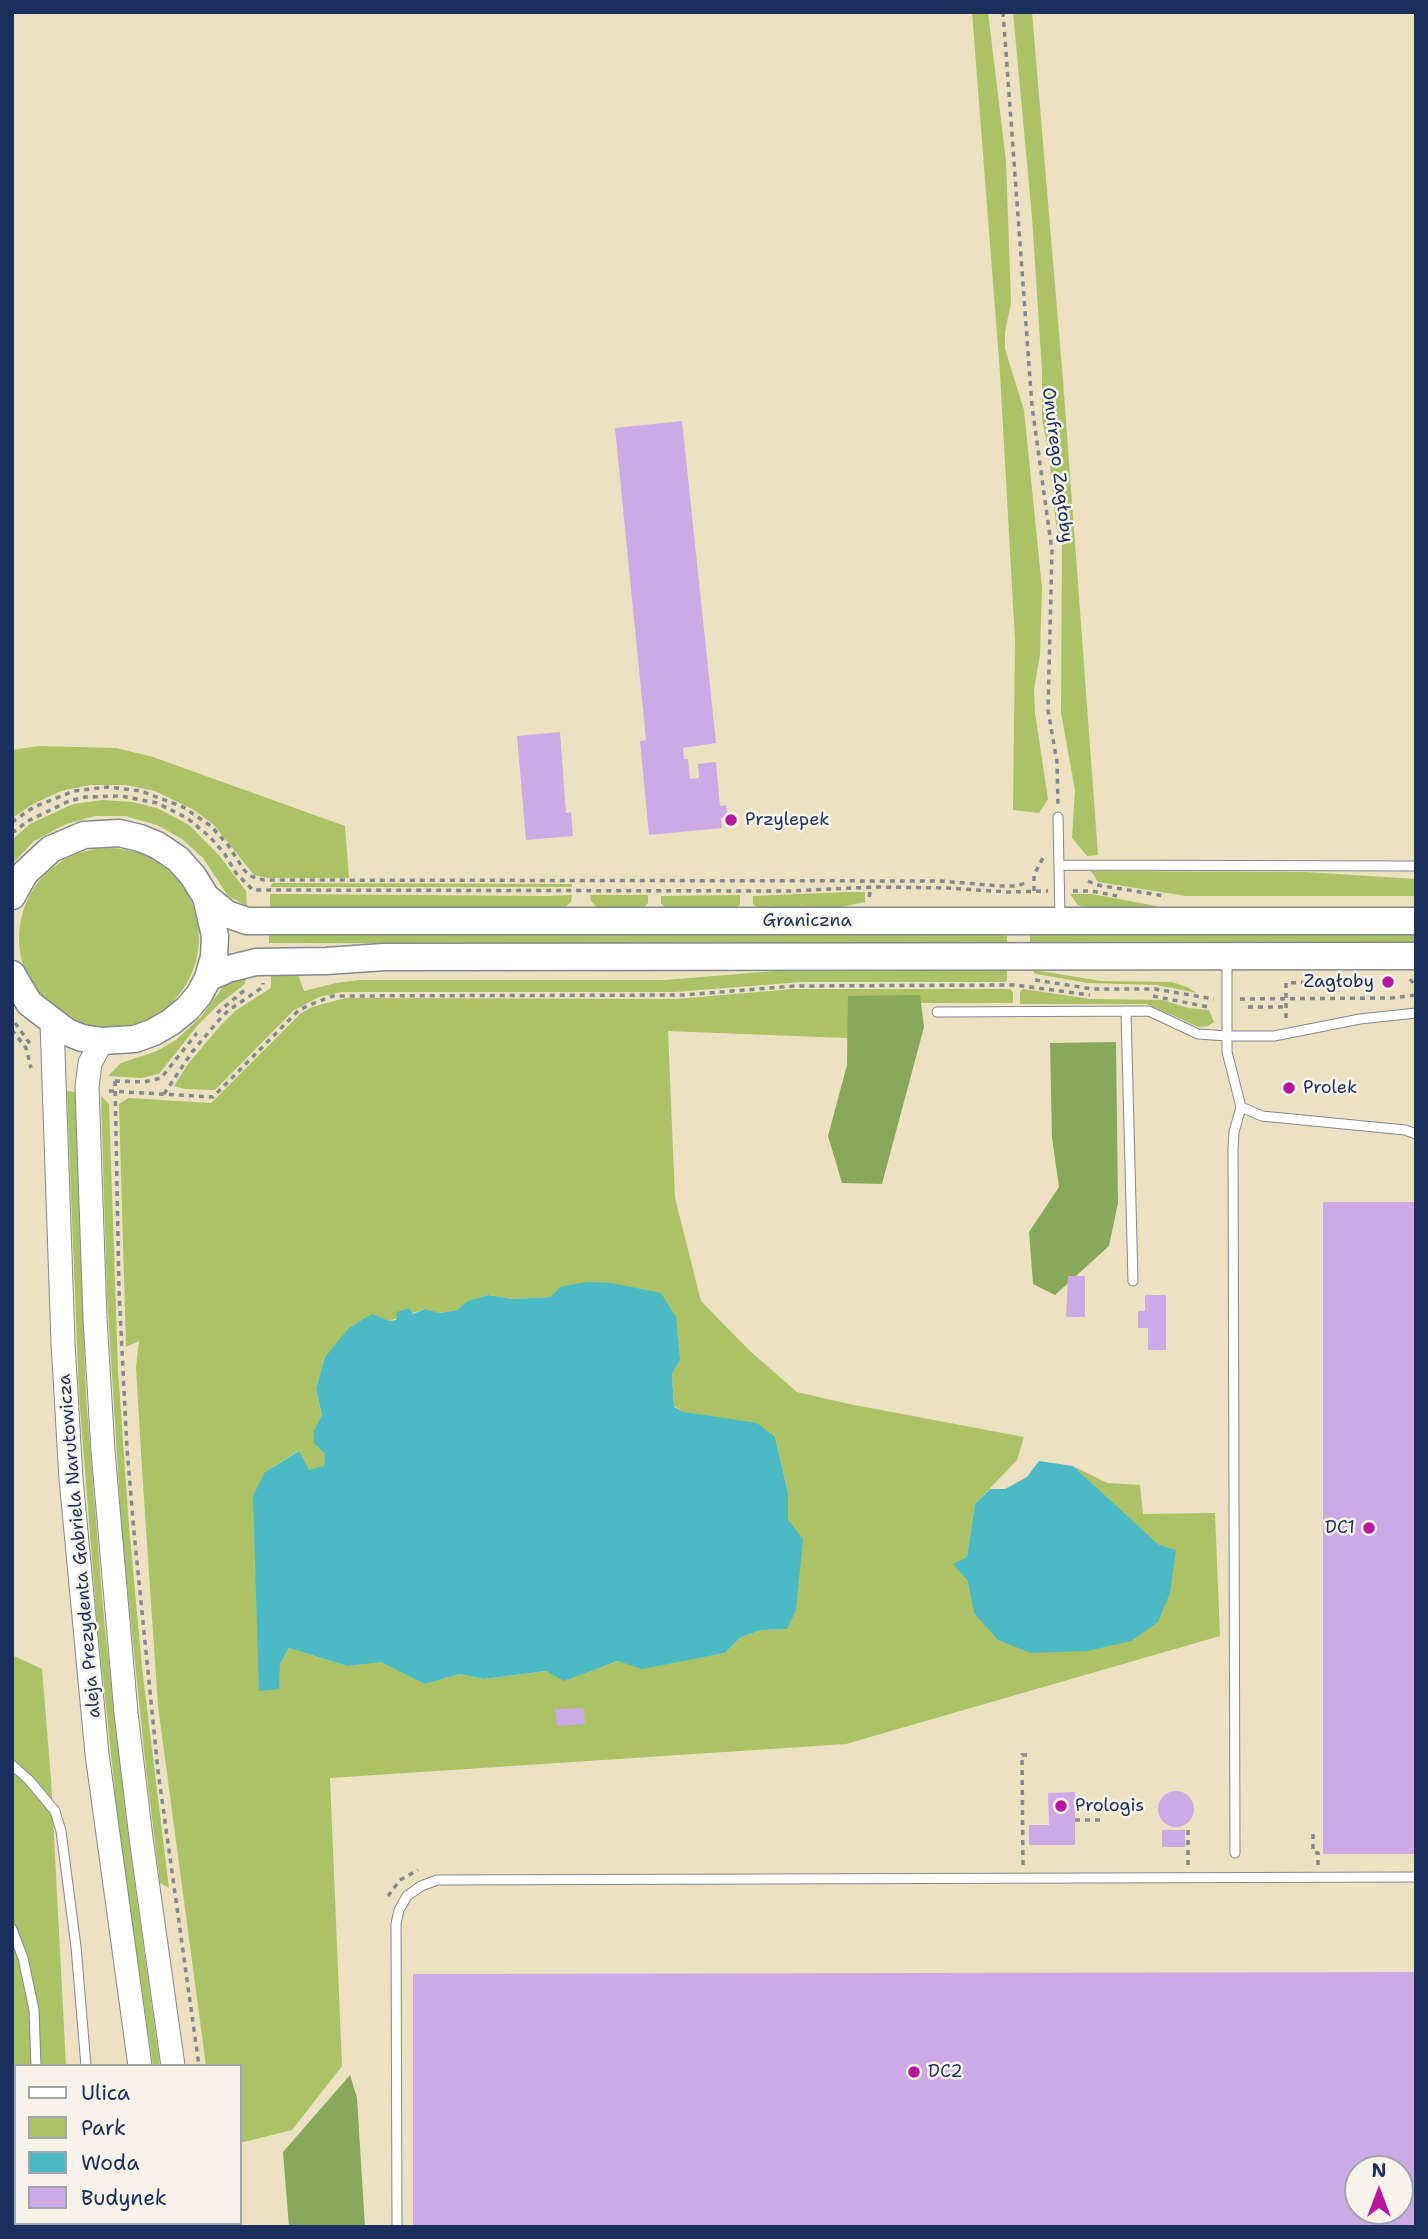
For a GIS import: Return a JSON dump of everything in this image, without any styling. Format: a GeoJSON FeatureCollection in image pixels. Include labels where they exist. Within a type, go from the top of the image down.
{"type":"FeatureCollection","features":[{"type":"Feature","properties":{"kind":"main road"},"geometry":{"type":"LineString","coordinates":[[12,896],[25,873],[51,849],[84,835],[119,833],[148,841],[178,859],[193,876],[205,897],[215,936],[214,957],[208,978],[199,995],[188,1008],[154,1032],[135,1038],[102,1041],[67,1032],[21,999],[12,974]]}},
{"type":"Feature","properties":{"kind":"main road","name":"Graniczna"},"geometry":{"type":"LineString","coordinates":[[205,897],[227,914],[247,920],[1416,921]]}},
{"type":"Feature","properties":{"kind":"main road","name":"Graniczna"},"geometry":{"type":"LineString","coordinates":[[208,978],[228,969],[256,962],[384,957],[1416,956]]}},
{"type":"Feature","properties":{"kind":"street","name":"aleja Prezydenta Gabriela Narutowicza"},"geometry":{"type":"LineString","coordinates":[[52,1023],[71,1479],[97,1754],[140,2064]]}},
{"type":"Feature","properties":{"kind":"street","name":"aleja Prezydenta Gabriela Narutowicza"},"geometry":{"type":"LineString","coordinates":[[102,1041],[90,1063],[88,1087],[95,1318],[103,1451],[126,1713],[173,2064]]}},
{"type":"Feature","properties":{"kind":"lane"},"geometry":{"type":"LineString","coordinates":[[1058,817],[1060,921]]}},
{"type":"Feature","properties":{"kind":"lane"},"geometry":{"type":"LineString","coordinates":[[1059,865],[1416,866]]}},
{"type":"Feature","properties":{"kind":"lane"},"geometry":{"type":"LineString","coordinates":[[1227,958],[1227,1052],[1241,1107],[1234,1132],[1233,1149],[1235,1853]]}},
{"type":"Feature","properties":{"kind":"lane"},"geometry":{"type":"LineString","coordinates":[[937,1012],[1149,1011],[1198,1034],[1227,1036],[1274,1036],[1360,1019],[1416,1013]]}},
{"type":"Feature","properties":{"kind":"lane"},"geometry":{"type":"LineString","coordinates":[[1126,1012],[1133,1281]]}},
{"type":"Feature","properties":{"kind":"lane"},"geometry":{"type":"LineString","coordinates":[[1241,1107],[1262,1116],[1405,1130],[1416,1134]]}},
{"type":"Feature","properties":{"kind":"lane"},"geometry":{"type":"LineString","coordinates":[[1405,1130],[1416,1126]]}},
{"type":"Feature","properties":{"kind":"lane"},"geometry":{"type":"LineString","coordinates":[[12,1765],[29,1780],[55,1811],[61,1831],[76,1947],[86,2064]]}},
{"type":"Feature","properties":{"kind":"lane"},"geometry":{"type":"LineString","coordinates":[[397,2227],[396,1924],[407,1896],[421,1886],[437,1880],[1416,1877]]}},
{"type":"Feature","properties":{"kind":"lane"},"geometry":{"type":"LineString","coordinates":[[12,1929],[23,1958],[34,2010],[36,2064]]}},
{"type":"Feature","properties":{"kind":"path","name":"Onufrego Zagłoby"},"geometry":{"type":"LineString","coordinates":[[1003,12],[1032,407],[1052,551],[1048,710],[1057,762],[1058,817]]}},
{"type":"Feature","properties":{"kind":"path"},"geometry":{"type":"LineString","coordinates":[[263,886],[264,880],[941,883],[1001,886],[1017,886],[1028,882]]}},
{"type":"Feature","properties":{"kind":"path"},"geometry":{"type":"LineString","coordinates":[[253,890],[792,891],[886,887],[1007,892],[1059,891]]}},
{"type":"Feature","properties":{"kind":"path"},"geometry":{"type":"LineString","coordinates":[[1416,975],[1408,978],[1416,987]]}},
{"type":"Feature","properties":{"kind":"path"},"geometry":{"type":"LineString","coordinates":[[1029,977],[1040,982],[1093,989],[1155,989],[1207,999],[1392,998],[1416,995]]}},
{"type":"Feature","properties":{"kind":"path"},"geometry":{"type":"LineString","coordinates":[[164,1094],[192,1052],[219,1020],[263,987],[263,979]]}},
{"type":"Feature","properties":{"kind":"path"},"geometry":{"type":"LineString","coordinates":[[1286,998],[1286,983],[1354,981]]}},
{"type":"Feature","properties":{"kind":"path"},"geometry":{"type":"LineString","coordinates":[[108,1091],[213,1097],[270,1037],[298,1012],[333,996],[684,995],[794,986],[1015,985]]}},
{"type":"Feature","properties":{"kind":"path"},"geometry":{"type":"LineString","coordinates":[[1248,1007],[1286,1007]]}},
{"type":"Feature","properties":{"kind":"path"},"geometry":{"type":"LineString","coordinates":[[12,1030],[26,1048],[31,1068]]}},
{"type":"Feature","properties":{"kind":"path"},"geometry":{"type":"LineString","coordinates":[[115,1081],[121,1331],[133,1519],[158,1771],[199,2064]]}},
{"type":"Feature","properties":{"kind":"path"},"geometry":{"type":"LineString","coordinates":[[1023,1878],[1022,1755],[1029,1755]]}},
{"type":"Feature","properties":{"kind":"path"},"geometry":{"type":"LineString","coordinates":[[1075,1820],[1104,1820]]}},
{"type":"Feature","properties":{"kind":"path"},"geometry":{"type":"LineString","coordinates":[[1188,1830],[1188,1878]]}},
{"type":"Feature","properties":{"kind":"path"},"geometry":{"type":"LineString","coordinates":[[1313,1834],[1313,1852],[1318,1853],[1317,1877]]}},
{"type":"Feature","properties":{"kind":"green space"},"geometry":{"type":"Polygon","coordinates":[[[972,12],[988,12],[1006,161],[1011,303],[1005,332],[1005,349],[1024,410],[1042,588],[1040,654],[1034,689],[1048,799],[1039,813],[1013,810],[1015,641],[1000,373],[972,12]]]}},
{"type":"Feature","properties":{"kind":"green space"},"geometry":{"type":"Polygon","coordinates":[[[1013,12],[1032,12],[1063,380],[1098,855],[1087,856],[1072,838],[1075,790],[1061,713],[1062,545],[1056,524],[1042,418],[1042,371],[1032,217],[1013,12]]]}},
{"type":"Feature","properties":{"kind":"green space"},"geometry":{"type":"Polygon","coordinates":[[[39,746],[116,748],[153,757],[345,826],[349,878],[267,878],[254,875],[214,825],[194,810],[155,791],[126,785],[90,785],[61,791],[33,804],[12,818],[12,750],[39,746]]]}},
{"type":"Feature","properties":{"kind":"green space"},"geometry":{"type":"Polygon","coordinates":[[[103,800],[132,802],[157,808],[189,825],[219,855],[246,891],[247,906],[228,896],[203,858],[182,839],[157,825],[125,816],[95,816],[66,824],[34,841],[12,864],[12,840],[30,824],[73,804],[103,800]]]}},
{"type":"Feature","properties":{"kind":"green space"},"geometry":{"type":"Polygon","coordinates":[[[109,848],[143,855],[172,875],[192,904],[199,938],[192,972],[172,1001],[143,1021],[109,1028],[75,1021],[46,1001],[26,972],[19,938],[26,904],[46,875],[75,855],[109,848]]]}},
{"type":"Feature","properties":{"kind":"green space"},"geometry":{"type":"Polygon","coordinates":[[[1091,871],[1305,872],[1416,879],[1416,896],[1186,896],[1098,882],[1091,871]]]}},
{"type":"Feature","properties":{"kind":"green space"},"geometry":{"type":"Polygon","coordinates":[[[273,883],[572,884],[572,887],[270,887],[273,883]]]}},
{"type":"Feature","properties":{"kind":"green space"},"geometry":{"type":"Polygon","coordinates":[[[865,892],[865,902],[837,908],[758,908],[753,904],[753,896],[865,892]]]}},
{"type":"Feature","properties":{"kind":"green space"},"geometry":{"type":"Polygon","coordinates":[[[270,894],[572,895],[571,902],[564,908],[270,907],[270,894]]]}},
{"type":"Feature","properties":{"kind":"green space"},"geometry":{"type":"Polygon","coordinates":[[[1070,894],[1092,894],[1178,910],[1089,909],[1078,905],[1070,894]]]}},
{"type":"Feature","properties":{"kind":"green space"},"geometry":{"type":"Polygon","coordinates":[[[590,895],[648,895],[648,903],[643,908],[597,908],[590,895]]]}},
{"type":"Feature","properties":{"kind":"green space"},"geometry":{"type":"Polygon","coordinates":[[[740,895],[740,904],[736,909],[665,908],[661,903],[661,896],[740,895]]]}},
{"type":"Feature","properties":{"kind":"green space"},"geometry":{"type":"Polygon","coordinates":[[[269,932],[1007,934],[1007,945],[269,943],[269,932]]]}},
{"type":"Feature","properties":{"kind":"green space"},"geometry":{"type":"Polygon","coordinates":[[[1416,933],[1416,944],[1030,945],[1030,934],[1416,933]]]}},
{"type":"Feature","properties":{"kind":"green space"},"geometry":{"type":"Polygon","coordinates":[[[787,970],[1007,970],[1007,980],[802,982],[675,992],[342,992],[319,997],[293,1011],[215,1090],[174,1086],[188,1064],[221,1025],[235,1011],[271,988],[271,972],[297,972],[304,991],[360,980],[665,980],[787,970]]]}},
{"type":"Feature","properties":{"kind":"green space"},"geometry":{"type":"Polygon","coordinates":[[[1034,970],[1101,981],[1172,982],[1197,993],[1157,985],[1088,983],[1036,974],[1034,970]]]}},
{"type":"Feature","properties":{"kind":"green space"},"geometry":{"type":"Polygon","coordinates":[[[247,972],[245,984],[197,1026],[159,1074],[141,1078],[108,1076],[121,1063],[157,1051],[176,1040],[201,1017],[226,983],[247,972]]]}},
{"type":"Feature","properties":{"kind":"green space"},"geometry":{"type":"Polygon","coordinates":[[[793,989],[1010,989],[1013,992],[1013,1003],[916,1003],[920,1041],[668,1031],[675,1198],[701,1301],[751,1352],[797,1392],[1024,1437],[1017,1460],[975,1504],[967,1557],[974,1613],[1159,1546],[1073,1466],[1107,1483],[1140,1485],[1143,1514],[1215,1513],[1220,1636],[846,1744],[330,1778],[342,2066],[292,2130],[242,2142],[242,2064],[206,2064],[158,1706],[136,1367],[139,1341],[126,1347],[119,1104],[128,1098],[211,1103],[300,1014],[312,1007],[345,998],[676,999],[793,989]],[[488,1295],[469,1301],[457,1310],[439,1313],[425,1309],[389,1321],[335,1346],[325,1357],[316,1389],[322,1416],[314,1430],[314,1442],[325,1454],[324,1467],[309,1470],[298,1451],[265,1472],[280,1664],[289,1648],[347,1666],[381,1661],[425,1684],[460,1674],[484,1679],[546,1671],[565,1680],[619,1661],[643,1668],[725,1653],[741,1637],[762,1630],[787,1629],[788,1493],[775,1437],[717,1418],[684,1412],[674,1406],[672,1374],[680,1360],[551,1297],[513,1299],[488,1295]]]}},
{"type":"Feature","properties":{"kind":"green space"},"geometry":{"type":"Polygon","coordinates":[[[1023,989],[1090,999],[1163,1000],[1188,1008],[1209,1010],[1214,1022],[1199,1027],[1147,1004],[1020,1004],[1020,992],[1023,989]]]}},
{"type":"Feature","properties":{"kind":"green space"},"geometry":{"type":"Polygon","coordinates":[[[920,995],[924,1027],[882,1184],[842,1183],[828,1136],[847,1065],[848,996],[920,995]]]}},
{"type":"Feature","properties":{"kind":"green space"},"geometry":{"type":"Polygon","coordinates":[[[1116,1042],[1118,1203],[1109,1246],[1055,1295],[1033,1284],[1029,1232],[1059,1187],[1052,1138],[1050,1043],[1116,1042]]]}},
{"type":"Feature","properties":{"kind":"green space"},"geometry":{"type":"Polygon","coordinates":[[[67,1091],[75,1092],[86,1396],[104,1619],[127,1827],[160,2064],[153,2064],[119,1830],[97,1622],[79,1395],[67,1091]]]}},
{"type":"Feature","properties":{"kind":"green space"},"geometry":{"type":"Polygon","coordinates":[[[101,1096],[109,1104],[118,1370],[129,1526],[142,1667],[169,1888],[160,1883],[122,1535],[107,1295],[101,1096]]]}},
{"type":"Feature","properties":{"kind":"green space"},"geometry":{"type":"Polygon","coordinates":[[[12,1655],[42,1669],[51,1779],[66,2064],[14,2064],[14,2225],[66,2227],[12,2227],[12,1655]]]}},
{"type":"Feature","properties":{"kind":"green space"},"geometry":{"type":"Polygon","coordinates":[[[350,2075],[357,2098],[365,2227],[289,2227],[283,2152],[350,2075]]]}},
{"type":"Feature","properties":{"kind":"water"},"geometry":{"type":"Polygon","coordinates":[[[587,1282],[611,1283],[661,1293],[676,1317],[680,1360],[672,1374],[674,1407],[684,1412],[757,1423],[775,1437],[788,1493],[788,1520],[803,1539],[796,1610],[787,1629],[762,1630],[741,1637],[725,1653],[642,1669],[618,1661],[564,1681],[546,1671],[484,1679],[460,1674],[425,1684],[381,1662],[347,1666],[289,1648],[280,1664],[279,1689],[259,1691],[253,1496],[265,1472],[299,1451],[309,1470],[324,1466],[325,1454],[314,1443],[314,1430],[322,1415],[316,1389],[325,1357],[349,1328],[372,1314],[389,1321],[396,1320],[397,1312],[409,1308],[413,1314],[425,1309],[440,1313],[457,1310],[468,1301],[488,1295],[513,1299],[551,1297],[560,1287],[587,1282]]]}},
{"type":"Feature","properties":{"kind":"water"},"geometry":{"type":"Polygon","coordinates":[[[1039,1461],[1073,1466],[1159,1545],[1176,1550],[1170,1593],[1158,1622],[1131,1641],[1087,1651],[1031,1653],[998,1640],[974,1613],[968,1581],[953,1564],[967,1557],[975,1504],[990,1489],[1005,1489],[1027,1477],[1039,1461]]]}},
{"type":"Feature","properties":{"kind":"building"},"geometry":{"type":"Polygon","coordinates":[[[682,421],[716,743],[683,748],[684,759],[688,759],[690,779],[699,778],[698,764],[716,762],[720,806],[726,805],[728,817],[721,818],[722,828],[649,835],[640,741],[646,740],[615,428],[682,421]]]}},
{"type":"Feature","properties":{"kind":"building"},"geometry":{"type":"Polygon","coordinates":[[[560,732],[566,813],[571,812],[573,836],[526,840],[517,736],[560,732]]]}},
{"type":"Feature","properties":{"kind":"building","name":"DC1"},"geometry":{"type":"Polygon","coordinates":[[[1323,1202],[1416,1202],[1416,1854],[1323,1854],[1323,1202]]]}},
{"type":"Feature","properties":{"kind":"building"},"geometry":{"type":"Polygon","coordinates":[[[1068,1276],[1085,1276],[1085,1317],[1066,1317],[1068,1276]]]}},
{"type":"Feature","properties":{"kind":"building"},"geometry":{"type":"Polygon","coordinates":[[[1145,1295],[1166,1295],[1166,1350],[1148,1350],[1148,1328],[1138,1328],[1138,1311],[1145,1311],[1145,1295]]]}},
{"type":"Feature","properties":{"kind":"building"},"geometry":{"type":"Polygon","coordinates":[[[584,1708],[585,1724],[557,1726],[555,1709],[584,1708]]]}},
{"type":"Feature","properties":{"kind":"building"},"geometry":{"type":"Polygon","coordinates":[[[1176,1791],[1189,1796],[1194,1809],[1189,1822],[1176,1827],[1163,1822],[1158,1809],[1163,1796],[1176,1791]]]}},
{"type":"Feature","properties":{"kind":"building","name":"Prologis"},"geometry":{"type":"Polygon","coordinates":[[[1075,1792],[1075,1845],[1029,1845],[1029,1825],[1049,1825],[1048,1793],[1075,1792]]]}},
{"type":"Feature","properties":{"kind":"building"},"geometry":{"type":"Polygon","coordinates":[[[1162,1830],[1185,1830],[1185,1847],[1162,1847],[1162,1830]]]}},
{"type":"Feature","properties":{"kind":"building","name":"DC2"},"geometry":{"type":"Polygon","coordinates":[[[1416,1972],[1416,2227],[413,2227],[413,1974],[1416,1972]]]}},
{"type":"Feature","properties":{"kind":"place","name":"Przylepek"},"geometry":{"type":"Point","coordinates":[731,820]}},
{"type":"Feature","properties":{"kind":"place","name":"Zagłoby"},"geometry":{"type":"Point","coordinates":[1388,982]}},
{"type":"Feature","properties":{"kind":"place","name":"Prolek"},"geometry":{"type":"Point","coordinates":[1289,1088]}},
{"type":"Feature","properties":{"kind":"place","name":"DC1"},"geometry":{"type":"Point","coordinates":[1369,1528]}},
{"type":"Feature","properties":{"kind":"place","name":"Prologis"},"geometry":{"type":"Point","coordinates":[1061,1806]}},
{"type":"Feature","properties":{"kind":"place","name":"DC2"},"geometry":{"type":"Point","coordinates":[914,2072]}}]}
